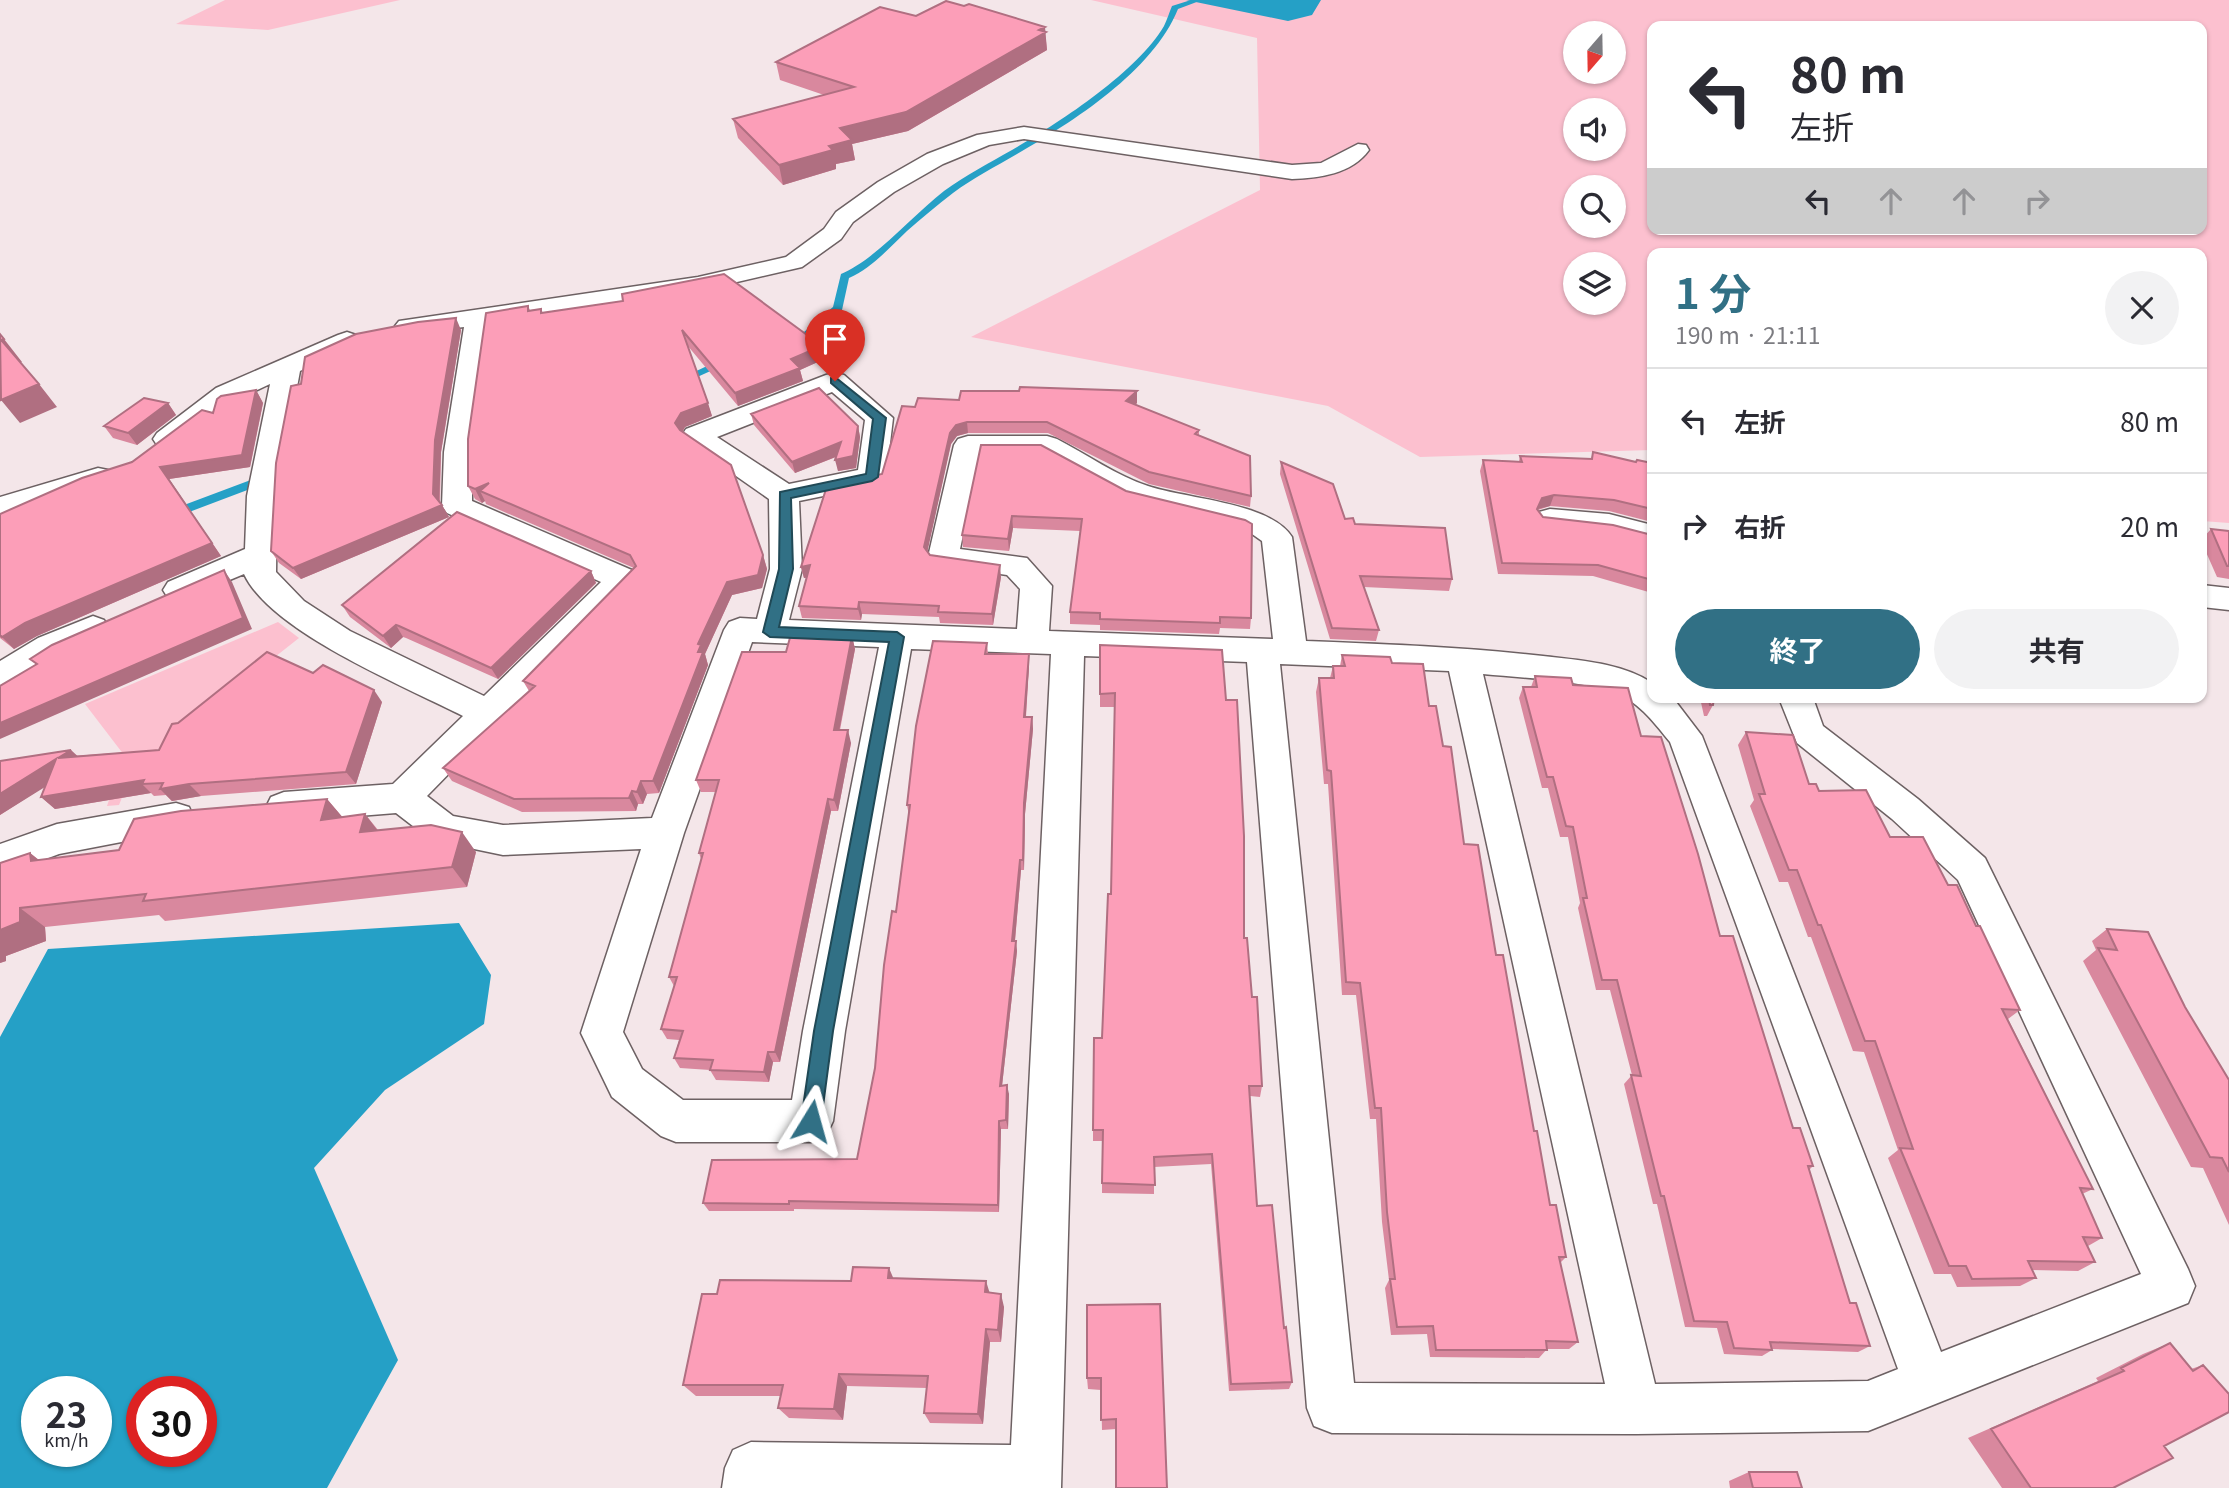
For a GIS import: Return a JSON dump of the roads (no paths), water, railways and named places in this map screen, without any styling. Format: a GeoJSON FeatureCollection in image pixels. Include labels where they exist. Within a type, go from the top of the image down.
{"type":"FeatureCollection","features":[{"type":"Feature","properties":{"kind":"street"},"geometry":{"type":"LineString","coordinates":[[0,507],[130,464],[226,394],[357,336],[423,323],[478,318],[698,284],[794,262],[833,234],[844,217],[886,187],[935,159],[984,139],[1024,133],[1292,173],[1318,172],[1341,165],[1357,150]]}},
{"type":"Feature","properties":{"kind":"street"},"geometry":{"type":"LineString","coordinates":[[255,810],[402,798],[623,579],[457,506],[460,439],[478,318]]}},
{"type":"Feature","properties":{"kind":"street"},"geometry":{"type":"LineString","coordinates":[[287,368],[262,496],[260,575],[293,609],[338,639],[488,713]]}},
{"type":"Feature","properties":{"kind":"street"},"geometry":{"type":"LineString","coordinates":[[835,381],[879,418],[872,477],[784,495],[696,435],[835,381]]}},
{"type":"Feature","properties":{"kind":"street"},"geometry":{"type":"LineString","coordinates":[[748,1488],[751,1468],[1035,1479],[1050,643],[1036,586],[1016,566],[943,557],[968,445],[1047,445],[1137,493],[1255,522],[1277,537],[1276,651],[1332,1408],[1636,1409],[1868,1406],[2171,1286],[1972,869],[1905,809],[1809,734],[1798,703]]}},
{"type":"Feature","properties":{"kind":"street"},"geometry":{"type":"LineString","coordinates":[[770,632],[786,569],[784,495]]}},
{"type":"Feature","properties":{"kind":"street"},"geometry":{"type":"LineString","coordinates":[[1550,519],[1609,524],[1647,535]]}},
{"type":"Feature","properties":{"kind":"street"},"geometry":{"type":"LineString","coordinates":[[0,677],[50,646],[260,555]]}},
{"type":"Feature","properties":{"kind":"street"},"geometry":{"type":"LineString","coordinates":[[2207,597],[2229,599]]}},
{"type":"Feature","properties":{"kind":"street"},"geometry":{"type":"LineString","coordinates":[[897,637],[824,1031],[811,1121],[676,1121],[627,1083],[602,1034],[665,833],[740,630],[1464,659],[1572,672],[1629,684],[1647,697]]}},
{"type":"Feature","properties":{"kind":"street"},"geometry":{"type":"LineString","coordinates":[[1464,659],[1636,1409]]}},
{"type":"Feature","properties":{"kind":"street"},"geometry":{"type":"LineString","coordinates":[[1656,703],[1685,736],[1928,1382]]}},
{"type":"Feature","properties":{"kind":"street"},"geometry":{"type":"LineString","coordinates":[[402,798],[444,829],[503,840],[665,833]]}},
{"type":"Feature","properties":{"kind":"street"},"geometry":{"type":"LineString","coordinates":[[0,860],[57,839],[215,813]]}},
{"type":"Feature","properties":{"kind":"water"},"geometry":{"type":"Polygon","coordinates":[[[1186,0],[1321,0],[1312,15],[1288,21],[1186,0]]]}},
{"type":"Feature","properties":{"kind":"water"},"geometry":{"type":"Polygon","coordinates":[[[459,923],[491,975],[484,1024],[385,1090],[314,1168],[398,1360],[327,1488],[0,1488],[0,1037],[48,949],[459,923]]]}},
{"type":"Feature","properties":{"kind":"waterway"},"geometry":{"type":"LineString","coordinates":[[790,338],[807,335],[838,308],[844,276],[866,264],[955,187],[1038,138],[1110,87],[1153,46],[1175,8],[1198,0]]}},
{"type":"Feature","properties":{"kind":"waterway"},"geometry":{"type":"LineString","coordinates":[[680,381],[722,362]]}},
{"type":"Feature","properties":{"kind":"waterway"},"geometry":{"type":"LineString","coordinates":[[172,514],[267,478]]}}]}
